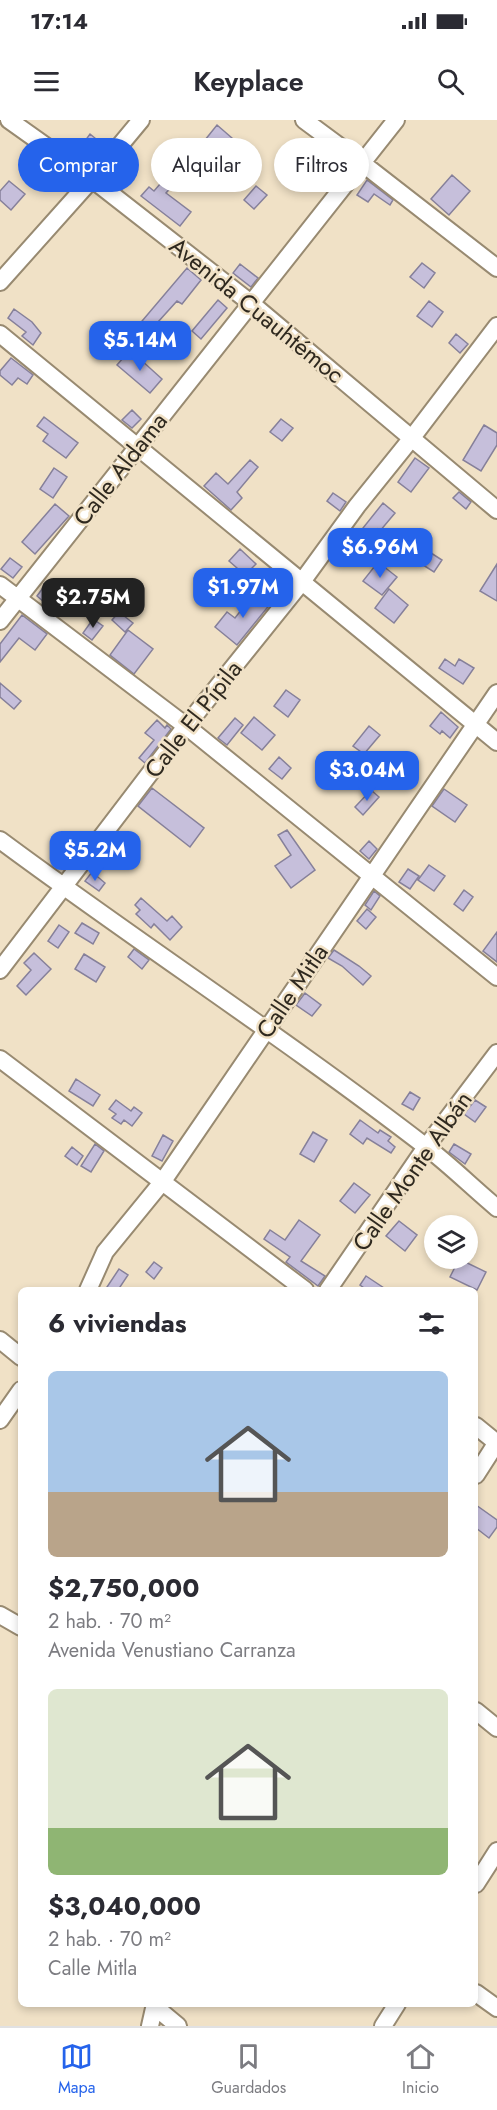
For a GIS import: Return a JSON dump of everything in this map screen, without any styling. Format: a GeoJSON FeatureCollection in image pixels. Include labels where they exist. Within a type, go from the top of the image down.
{"type":"FeatureCollection","features":[{"type":"Feature","properties":{"kind":"street","name":"Avenida Cuauhtémoc"},"geometry":{"type":"LineString","coordinates":[[9,120],[34,138]]}},
{"type":"Feature","properties":{"kind":"street"},"geometry":{"type":"LineString","coordinates":[[126,138],[141,120]]}},
{"type":"Feature","properties":{"kind":"street"},"geometry":{"type":"LineString","coordinates":[[304,120],[328,138]]}},
{"type":"Feature","properties":{"kind":"street","name":"Calle Aldama"},"geometry":{"type":"LineString","coordinates":[[369,154],[396,120]]}},
{"type":"Feature","properties":{"kind":"street"},"geometry":{"type":"LineString","coordinates":[[369,168],[497,268]]}},
{"type":"Feature","properties":{"kind":"street"},"geometry":{"type":"LineString","coordinates":[[0,282],[80,192]]}},
{"type":"Feature","properties":{"kind":"street","name":"Avenida Cuauhtémoc"},"geometry":{"type":"LineString","coordinates":[[109,192],[252,304],[497,510]]}},
{"type":"Feature","properties":{"kind":"street","name":"Calle Aldama"},"geometry":{"type":"LineString","coordinates":[[0,621],[339,192]]}},
{"type":"Feature","properties":{"kind":"street","name":"Calle El Pípila"},"geometry":{"type":"LineString","coordinates":[[0,970],[186,726],[301,583],[357,506],[497,326]]}},
{"type":"Feature","properties":{"kind":"street"},"geometry":{"type":"LineString","coordinates":[[0,334],[497,742]]}},
{"type":"Feature","properties":{"kind":"street"},"geometry":{"type":"LineString","coordinates":[[0,585],[186,726],[497,977]]}},
{"type":"Feature","properties":{"kind":"street","name":"Calle Mitla"},"geometry":{"type":"LineString","coordinates":[[89,1287],[105,1252],[163,1181],[497,693]]}},
{"type":"Feature","properties":{"kind":"street"},"geometry":{"type":"LineString","coordinates":[[0,840],[63,887],[267,1029],[426,1147],[497,1208]]}},
{"type":"Feature","properties":{"kind":"street","name":"Calle Monte Albán"},"geometry":{"type":"LineString","coordinates":[[330,1287],[426,1147],[497,1053]]}},
{"type":"Feature","properties":{"kind":"street"},"geometry":{"type":"LineString","coordinates":[[0,1059],[302,1287]]}},
{"type":"Feature","properties":{"kind":"street"},"geometry":{"type":"LineString","coordinates":[[0,1340],[18,1355]]}},
{"type":"Feature","properties":{"kind":"street"},"geometry":{"type":"LineString","coordinates":[[0,1420],[18,1394]]}},
{"type":"Feature","properties":{"kind":"street"},"geometry":{"type":"LineString","coordinates":[[478,1428],[497,1443],[478,1472]]}},
{"type":"Feature","properties":{"kind":"street"},"geometry":{"type":"LineString","coordinates":[[0,1615],[18,1626]]}},
{"type":"Feature","properties":{"kind":"street"},"geometry":{"type":"LineString","coordinates":[[478,1713],[497,1728]]}},
{"type":"Feature","properties":{"kind":"street"},"geometry":{"type":"LineString","coordinates":[[478,1881],[497,1851]]}},
{"type":"Feature","properties":{"kind":"street"},"geometry":{"type":"LineString","coordinates":[[478,1994],[497,2008]]}},
{"type":"Feature","properties":{"kind":"street"},"geometry":{"type":"LineString","coordinates":[[150,2026],[154,2007]]}},
{"type":"Feature","properties":{"kind":"street"},"geometry":{"type":"LineString","coordinates":[[156,2007],[178,2026]]}},
{"type":"Feature","properties":{"kind":"street"},"geometry":{"type":"LineString","coordinates":[[383,2026],[395,2007]]}},
{"type":"Feature","properties":{"kind":"building"},"geometry":{"type":"Polygon","coordinates":[[[217,125],[232,138],[207,138],[217,125]]]}},
{"type":"Feature","properties":{"kind":"building"},"geometry":{"type":"Polygon","coordinates":[[[452,175],[470,191],[449,215],[431,199],[452,175]]]}},
{"type":"Feature","properties":{"kind":"building"},"geometry":{"type":"Polygon","coordinates":[[[9,181],[18,188],[18,192],[25,194],[11,210],[0,200],[0,191],[9,181]]]}},
{"type":"Feature","properties":{"kind":"building"},"geometry":{"type":"Polygon","coordinates":[[[369,182],[393,200],[390,205],[374,194],[368,202],[357,195],[359,192],[369,192],[369,182]]]}},
{"type":"Feature","properties":{"kind":"building"},"geometry":{"type":"Polygon","coordinates":[[[149,187],[151,192],[167,192],[191,212],[180,226],[141,196],[149,187]]]}},
{"type":"Feature","properties":{"kind":"building"},"geometry":{"type":"Polygon","coordinates":[[[262,191],[267,195],[254,209],[244,200],[251,192],[262,191]]]}},
{"type":"Feature","properties":{"kind":"building"},"geometry":{"type":"Polygon","coordinates":[[[422,263],[435,273],[424,288],[410,277],[422,263]]]}},
{"type":"Feature","properties":{"kind":"building"},"geometry":{"type":"Polygon","coordinates":[[[240,264],[258,278],[251,287],[233,273],[240,264]]]}},
{"type":"Feature","properties":{"kind":"building"},"geometry":{"type":"Polygon","coordinates":[[[187,268],[201,280],[182,304],[177,301],[158,322],[170,332],[161,342],[150,332],[132,352],[120,341],[134,325],[137,327],[187,268]]]}},
{"type":"Feature","properties":{"kind":"building"},"geometry":{"type":"Polygon","coordinates":[[[218,300],[227,308],[201,339],[192,331],[218,300]]]}},
{"type":"Feature","properties":{"kind":"building"},"geometry":{"type":"Polygon","coordinates":[[[429,301],[443,312],[432,327],[417,316],[429,301]]]}},
{"type":"Feature","properties":{"kind":"building"},"geometry":{"type":"Polygon","coordinates":[[[14,309],[32,322],[41,333],[33,345],[22,336],[26,332],[8,318],[14,309]]]}},
{"type":"Feature","properties":{"kind":"building"},"geometry":{"type":"Polygon","coordinates":[[[456,334],[468,344],[460,353],[449,343],[456,334]]]}},
{"type":"Feature","properties":{"kind":"building"},"geometry":{"type":"Polygon","coordinates":[[[130,350],[162,379],[150,393],[117,365],[130,350]]]}},
{"type":"Feature","properties":{"kind":"building"},"geometry":{"type":"Polygon","coordinates":[[[11,358],[33,375],[27,384],[18,378],[12,385],[0,375],[0,371],[11,358]]]}},
{"type":"Feature","properties":{"kind":"building"},"geometry":{"type":"Polygon","coordinates":[[[132,410],[141,419],[132,428],[122,420],[132,410]]]}},
{"type":"Feature","properties":{"kind":"building"},"geometry":{"type":"Polygon","coordinates":[[[44,417],[78,443],[66,458],[43,441],[48,434],[37,426],[44,417]]]}},
{"type":"Feature","properties":{"kind":"building"},"geometry":{"type":"Polygon","coordinates":[[[281,419],[293,428],[282,441],[270,432],[281,419]]]}},
{"type":"Feature","properties":{"kind":"building"},"geometry":{"type":"Polygon","coordinates":[[[484,425],[497,433],[497,445],[481,471],[463,460],[484,425]]]}},
{"type":"Feature","properties":{"kind":"building"},"geometry":{"type":"Polygon","coordinates":[[[415,458],[429,468],[411,492],[398,482],[415,458]]]}},
{"type":"Feature","properties":{"kind":"building"},"geometry":{"type":"Polygon","coordinates":[[[250,460],[258,467],[237,492],[242,498],[231,510],[204,486],[216,473],[228,484],[250,460]]]}},
{"type":"Feature","properties":{"kind":"building"},"geometry":{"type":"Polygon","coordinates":[[[54,468],[67,477],[53,498],[40,489],[54,468]]]}},
{"type":"Feature","properties":{"kind":"building"},"geometry":{"type":"Polygon","coordinates":[[[459,492],[471,502],[466,509],[453,498],[459,492]]]}},
{"type":"Feature","properties":{"kind":"building"},"geometry":{"type":"Polygon","coordinates":[[[333,493],[346,502],[340,511],[327,501],[333,493]]]}},
{"type":"Feature","properties":{"kind":"building"},"geometry":{"type":"Polygon","coordinates":[[[383,503],[395,513],[380,531],[378,529],[366,545],[355,538],[383,503]]]}},
{"type":"Feature","properties":{"kind":"building"},"geometry":{"type":"Polygon","coordinates":[[[55,504],[69,516],[35,554],[22,542],[55,504]]]}},
{"type":"Feature","properties":{"kind":"building"},"geometry":{"type":"Polygon","coordinates":[[[240,549],[256,564],[245,575],[229,561],[240,549]]]}},
{"type":"Feature","properties":{"kind":"building"},"geometry":{"type":"Polygon","coordinates":[[[431,553],[442,560],[434,572],[423,565],[431,553]]]}},
{"type":"Feature","properties":{"kind":"building"},"geometry":{"type":"Polygon","coordinates":[[[10,558],[22,567],[13,578],[1,569],[10,558]]]}},
{"type":"Feature","properties":{"kind":"building"},"geometry":{"type":"Polygon","coordinates":[[[378,562],[397,577],[382,595],[363,581],[378,562]]]}},
{"type":"Feature","properties":{"kind":"building"},"geometry":{"type":"Polygon","coordinates":[[[497,564],[497,601],[480,591],[497,564]]]}},
{"type":"Feature","properties":{"kind":"building"},"geometry":{"type":"Polygon","coordinates":[[[45,585],[62,598],[52,609],[37,596],[45,585]]]}},
{"type":"Feature","properties":{"kind":"building"},"geometry":{"type":"Polygon","coordinates":[[[389,589],[408,605],[394,623],[375,608],[389,589]]]}},
{"type":"Feature","properties":{"kind":"building"},"geometry":{"type":"Polygon","coordinates":[[[256,591],[271,603],[237,645],[215,627],[227,612],[235,618],[256,591]]]}},
{"type":"Feature","properties":{"kind":"building"},"geometry":{"type":"Polygon","coordinates":[[[119,612],[133,623],[125,632],[112,620],[119,612]]]}},
{"type":"Feature","properties":{"kind":"building"},"geometry":{"type":"Polygon","coordinates":[[[22,615],[47,634],[35,650],[19,638],[0,662],[0,644],[22,615]]]}},
{"type":"Feature","properties":{"kind":"building"},"geometry":{"type":"Polygon","coordinates":[[[93,619],[103,626],[92,640],[83,633],[93,619]]]}},
{"type":"Feature","properties":{"kind":"building"},"geometry":{"type":"Polygon","coordinates":[[[128,630],[153,649],[134,674],[110,655],[128,630]]]}},
{"type":"Feature","properties":{"kind":"building"},"geometry":{"type":"Polygon","coordinates":[[[445,659],[455,666],[459,659],[474,668],[463,684],[439,668],[445,659]]]}},
{"type":"Feature","properties":{"kind":"building"},"geometry":{"type":"Polygon","coordinates":[[[0,683],[21,701],[14,709],[0,697],[0,683]]]}},
{"type":"Feature","properties":{"kind":"building"},"geometry":{"type":"Polygon","coordinates":[[[286,690],[300,700],[288,717],[274,706],[286,690]]]}},
{"type":"Feature","properties":{"kind":"building"},"geometry":{"type":"Polygon","coordinates":[[[441,712],[458,727],[450,738],[442,731],[440,734],[430,726],[441,712]]]}},
{"type":"Feature","properties":{"kind":"building"},"geometry":{"type":"Polygon","coordinates":[[[254,717],[275,735],[262,750],[241,733],[254,717]]]}},
{"type":"Feature","properties":{"kind":"building"},"geometry":{"type":"Polygon","coordinates":[[[235,718],[243,725],[227,745],[218,738],[235,718]]]}},
{"type":"Feature","properties":{"kind":"building"},"geometry":{"type":"Polygon","coordinates":[[[157,720],[165,728],[167,725],[171,729],[145,763],[139,758],[154,740],[145,733],[157,720]]]}},
{"type":"Feature","properties":{"kind":"building"},"geometry":{"type":"Polygon","coordinates":[[[369,726],[380,735],[364,754],[353,746],[369,726]]]}},
{"type":"Feature","properties":{"kind":"building"},"geometry":{"type":"Polygon","coordinates":[[[279,757],[291,768],[282,779],[269,769],[279,757]]]}},
{"type":"Feature","properties":{"kind":"building"},"geometry":{"type":"Polygon","coordinates":[[[152,788],[204,828],[190,847],[138,806],[152,788]]]}},
{"type":"Feature","properties":{"kind":"building"},"geometry":{"type":"Polygon","coordinates":[[[444,789],[467,805],[455,822],[432,806],[444,789]]]}},
{"type":"Feature","properties":{"kind":"building"},"geometry":{"type":"Polygon","coordinates":[[[371,790],[379,797],[363,815],[355,807],[371,790]]]}},
{"type":"Feature","properties":{"kind":"building"},"geometry":{"type":"Polygon","coordinates":[[[287,830],[315,870],[291,888],[275,866],[291,855],[278,835],[287,830]]]}},
{"type":"Feature","properties":{"kind":"building"},"geometry":{"type":"Polygon","coordinates":[[[369,841],[377,849],[369,859],[360,851],[369,841]]]}},
{"type":"Feature","properties":{"kind":"building"},"geometry":{"type":"Polygon","coordinates":[[[429,865],[445,876],[434,891],[418,880],[429,865]]]}},
{"type":"Feature","properties":{"kind":"building"},"geometry":{"type":"Polygon","coordinates":[[[408,869],[419,876],[410,889],[399,882],[408,869]]]}},
{"type":"Feature","properties":{"kind":"building"},"geometry":{"type":"Polygon","coordinates":[[[92,872],[105,883],[99,891],[85,881],[92,872]]]}},
{"type":"Feature","properties":{"kind":"building"},"geometry":{"type":"Polygon","coordinates":[[[464,890],[473,897],[463,911],[454,904],[464,890]]]}},
{"type":"Feature","properties":{"kind":"building"},"geometry":{"type":"Polygon","coordinates":[[[374,891],[380,896],[371,910],[365,905],[374,891]]]}},
{"type":"Feature","properties":{"kind":"building"},"geometry":{"type":"Polygon","coordinates":[[[141,898],[167,921],[172,916],[182,927],[170,940],[154,924],[151,928],[136,914],[140,910],[135,905],[141,898]]]}},
{"type":"Feature","properties":{"kind":"building"},"geometry":{"type":"Polygon","coordinates":[[[367,909],[376,917],[366,929],[357,921],[367,909]]]}},
{"type":"Feature","properties":{"kind":"building"},"geometry":{"type":"Polygon","coordinates":[[[82,923],[99,933],[93,944],[75,933],[82,923]]]}},
{"type":"Feature","properties":{"kind":"building"},"geometry":{"type":"Polygon","coordinates":[[[59,925],[69,932],[58,948],[48,941],[59,925]]]}},
{"type":"Feature","properties":{"kind":"building"},"geometry":{"type":"Polygon","coordinates":[[[497,932],[497,962],[483,951],[497,932]]]}},
{"type":"Feature","properties":{"kind":"building"},"geometry":{"type":"Polygon","coordinates":[[[134,949],[149,960],[142,969],[128,957],[134,949]]]}},
{"type":"Feature","properties":{"kind":"building"},"geometry":{"type":"Polygon","coordinates":[[[334,950],[371,976],[363,985],[342,966],[328,958],[334,950]]]}},
{"type":"Feature","properties":{"kind":"building"},"geometry":{"type":"Polygon","coordinates":[[[34,953],[51,969],[26,995],[17,986],[31,970],[24,963],[34,953]]]}},
{"type":"Feature","properties":{"kind":"building"},"geometry":{"type":"Polygon","coordinates":[[[84,954],[105,967],[96,982],[75,969],[84,954]]]}},
{"type":"Feature","properties":{"kind":"building"},"geometry":{"type":"Polygon","coordinates":[[[305,993],[321,1005],[312,1016],[296,1005],[305,993]]]}},
{"type":"Feature","properties":{"kind":"building"},"geometry":{"type":"Polygon","coordinates":[[[76,1079],[100,1095],[93,1106],[69,1091],[76,1079]]]}},
{"type":"Feature","properties":{"kind":"building"},"geometry":{"type":"Polygon","coordinates":[[[410,1092],[420,1098],[413,1110],[402,1104],[410,1092]]]}},
{"type":"Feature","properties":{"kind":"building"},"geometry":{"type":"Polygon","coordinates":[[[116,1100],[131,1111],[134,1107],[142,1113],[132,1126],[124,1120],[121,1124],[112,1118],[116,1114],[109,1109],[116,1100]]]}},
{"type":"Feature","properties":{"kind":"building"},"geometry":{"type":"Polygon","coordinates":[[[475,1100],[486,1107],[475,1122],[464,1114],[475,1100]]]}},
{"type":"Feature","properties":{"kind":"building"},"geometry":{"type":"Polygon","coordinates":[[[360,1120],[378,1133],[380,1130],[391,1137],[388,1141],[395,1147],[391,1153],[367,1138],[363,1144],[350,1134],[360,1120]]]}},
{"type":"Feature","properties":{"kind":"building"},"geometry":{"type":"Polygon","coordinates":[[[313,1132],[327,1140],[314,1162],[300,1154],[313,1132]]]}},
{"type":"Feature","properties":{"kind":"building"},"geometry":{"type":"Polygon","coordinates":[[[163,1135],[173,1141],[162,1161],[152,1156],[163,1135]]]}},
{"type":"Feature","properties":{"kind":"building"},"geometry":{"type":"Polygon","coordinates":[[[95,1144],[104,1151],[91,1172],[81,1166],[95,1144]]]}},
{"type":"Feature","properties":{"kind":"building"},"geometry":{"type":"Polygon","coordinates":[[[454,1144],[471,1154],[465,1164],[449,1152],[454,1144]]]}},
{"type":"Feature","properties":{"kind":"building"},"geometry":{"type":"Polygon","coordinates":[[[72,1147],[83,1156],[77,1165],[65,1156],[72,1147]]]}},
{"type":"Feature","properties":{"kind":"building"},"geometry":{"type":"Polygon","coordinates":[[[354,1183],[370,1195],[355,1213],[340,1201],[354,1183]]]}},
{"type":"Feature","properties":{"kind":"building"},"geometry":{"type":"Polygon","coordinates":[[[299,1220],[320,1235],[301,1261],[325,1276],[318,1286],[286,1262],[290,1257],[264,1239],[270,1230],[285,1240],[299,1220]]]}},
{"type":"Feature","properties":{"kind":"building"},"geometry":{"type":"Polygon","coordinates":[[[399,1221],[417,1235],[405,1251],[386,1236],[399,1221]]]}},
{"type":"Feature","properties":{"kind":"building"},"geometry":{"type":"Polygon","coordinates":[[[154,1262],[162,1268],[154,1279],[146,1272],[154,1262]]]}},
{"type":"Feature","properties":{"kind":"building"},"geometry":{"type":"Polygon","coordinates":[[[478,1268],[486,1272],[478,1288],[450,1277],[454,1269],[478,1268]]]}},
{"type":"Feature","properties":{"kind":"building"},"geometry":{"type":"Polygon","coordinates":[[[119,1269],[128,1275],[120,1287],[107,1287],[119,1269]]]}},
{"type":"Feature","properties":{"kind":"building"},"geometry":{"type":"Polygon","coordinates":[[[366,1276],[382,1287],[363,1287],[360,1285],[366,1276]]]}},
{"type":"Feature","properties":{"kind":"building"},"geometry":{"type":"Polygon","coordinates":[[[478,1506],[497,1520],[497,1527],[489,1538],[478,1530],[478,1506]]]}}]}
